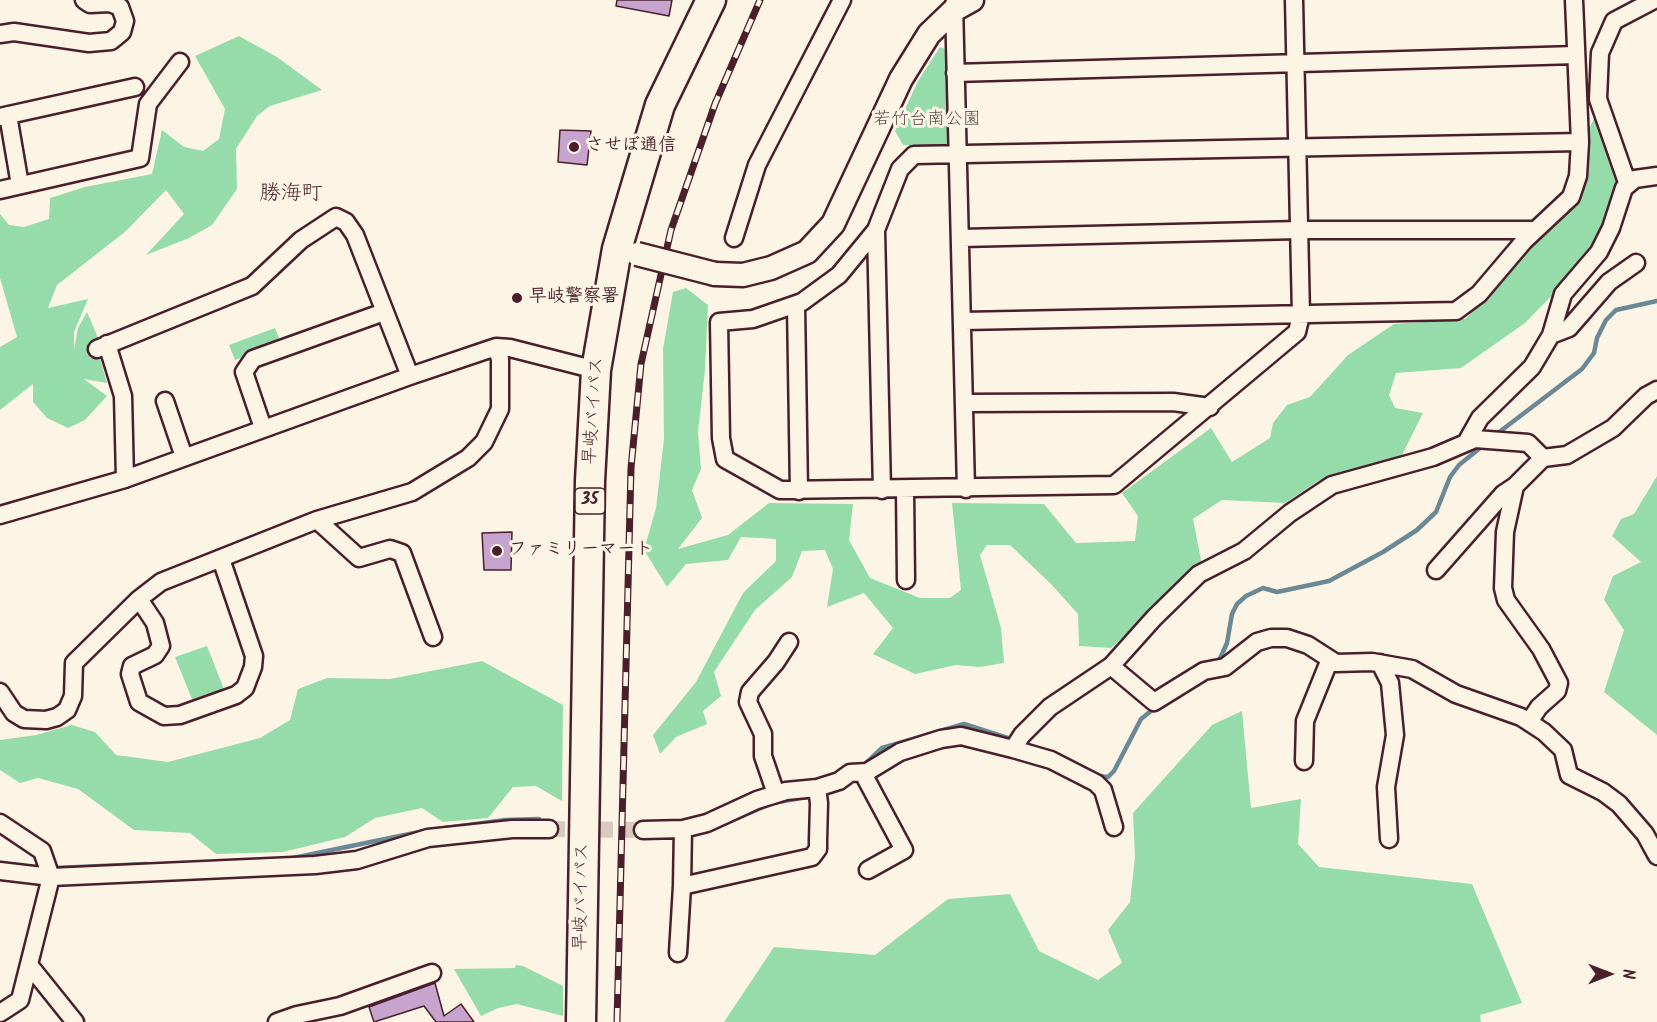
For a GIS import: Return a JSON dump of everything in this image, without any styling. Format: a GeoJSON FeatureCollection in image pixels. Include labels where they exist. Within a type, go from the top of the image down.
{"type":"FeatureCollection","features":[{"type":"Feature","properties":{"kind":"highway","name":"早岐バイパス"},"geometry":{"type":"LineString","coordinates":[[581,1022],[590,481],[596,370],[627,251],[660,105],[711,0]]}},
{"type":"Feature","properties":{"kind":"street"},"geometry":{"type":"LineString","coordinates":[[0,34],[15,32],[88,43],[111,41],[122,32],[125,21],[117,3],[90,4],[84,0]]}},
{"type":"Feature","properties":{"kind":"street"},"geometry":{"type":"LineString","coordinates":[[734,238],[757,165],[842,0]]}},
{"type":"Feature","properties":{"kind":"street"},"geometry":{"type":"LineString","coordinates":[[1294,0],[1295,64],[1297,146],[1299,230],[1300,315],[1298,332],[1114,486],[780,490],[725,459],[721,438],[719,322],[753,319],[796,305],[839,275],[876,230],[900,169],[914,155],[1297,146],[1580,142]]}},
{"type":"Feature","properties":{"kind":"street"},"geometry":{"type":"LineString","coordinates":[[964,321],[1456,311],[1479,294],[1535,230],[1571,197],[1578,176],[1580,142],[1574,0]]}},
{"type":"Feature","properties":{"kind":"street"},"geometry":{"type":"LineString","coordinates":[[1628,185],[1598,99],[1600,53],[1614,21],[1654,0]]}},
{"type":"Feature","properties":{"kind":"street"},"geometry":{"type":"LineString","coordinates":[[627,251],[715,274],[743,275],[771,268],[807,252],[833,224],[901,79],[929,34],[960,3]]}},
{"type":"Feature","properties":{"kind":"street"},"geometry":{"type":"LineString","coordinates":[[960,3],[955,73],[962,238],[966,489]]}},
{"type":"Feature","properties":{"kind":"street"},"geometry":{"type":"LineString","coordinates":[[955,73],[1576,55]]}},
{"type":"Feature","properties":{"kind":"street"},"geometry":{"type":"LineString","coordinates":[[0,190],[140,158],[148,104],[180,62]]}},
{"type":"Feature","properties":{"kind":"street"},"geometry":{"type":"LineString","coordinates":[[20,185],[4,116],[135,87]]}},
{"type":"Feature","properties":{"kind":"street"},"geometry":{"type":"LineString","coordinates":[[1471,440],[1480,418],[1532,367],[1551,335],[1563,294],[1599,252],[1611,228],[1624,188],[1635,179],[1657,176]]}},
{"type":"Feature","properties":{"kind":"street"},"geometry":{"type":"LineString","coordinates":[[125,479],[123,396],[102,347],[252,286],[301,240],[336,217],[346,222],[355,235],[410,376]]}},
{"type":"Feature","properties":{"kind":"street"},"geometry":{"type":"LineString","coordinates":[[876,230],[882,490]]}},
{"type":"Feature","properties":{"kind":"street"},"geometry":{"type":"LineString","coordinates":[[962,238],[1299,230],[1535,230]]}},
{"type":"Feature","properties":{"kind":"street"},"geometry":{"type":"LineString","coordinates":[[1551,335],[1569,328],[1609,282],[1636,263]]}},
{"type":"Feature","properties":{"kind":"street"},"geometry":{"type":"LineString","coordinates":[[796,305],[798,491]]}},
{"type":"Feature","properties":{"kind":"street"},"geometry":{"type":"LineString","coordinates":[[263,428],[244,372],[253,359],[384,312]]}},
{"type":"Feature","properties":{"kind":"street"},"geometry":{"type":"LineString","coordinates":[[0,514],[125,479],[496,347],[510,348],[596,370]]}},
{"type":"Feature","properties":{"kind":"street"},"geometry":{"type":"LineString","coordinates":[[0,692],[14,713],[24,720],[46,720],[57,717],[67,710],[73,696],[74,663],[139,599],[161,582],[317,520],[412,492],[468,458],[484,442],[500,408],[500,358],[496,347]]}},
{"type":"Feature","properties":{"kind":"street"},"geometry":{"type":"LineString","coordinates":[[1436,570],[1503,494],[1515,486],[1543,458],[1567,455],[1591,443],[1613,428],[1646,396],[1657,390]]}},
{"type":"Feature","properties":{"kind":"street"},"geometry":{"type":"LineString","coordinates":[[165,400],[184,457]]}},
{"type":"Feature","properties":{"kind":"street"},"geometry":{"type":"LineString","coordinates":[[966,403],[1173,402],[1210,407]]}},
{"type":"Feature","properties":{"kind":"street"},"geometry":{"type":"LineString","coordinates":[[1013,749],[1022,735],[1050,707],[1111,666],[1199,573],[1244,551],[1290,513],[1332,485],[1433,457],[1471,440],[1510,440],[1528,443],[1543,458]]}},
{"type":"Feature","properties":{"kind":"street"},"geometry":{"type":"LineString","coordinates":[[1515,486],[1505,532],[1503,588],[1506,600],[1541,649],[1559,683],[1557,691],[1539,707],[1529,722]]}},
{"type":"Feature","properties":{"kind":"street"},"geometry":{"type":"LineString","coordinates":[[905,490],[906,580]]}},
{"type":"Feature","properties":{"kind":"street"},"geometry":{"type":"LineString","coordinates":[[317,520],[359,558],[390,549],[402,553],[433,637]]}},
{"type":"Feature","properties":{"kind":"street"},"geometry":{"type":"LineString","coordinates":[[139,599],[155,623],[161,646],[155,655],[132,666],[130,674],[139,702],[164,716],[180,715],[236,696],[245,688],[253,667],[254,656],[221,559]]}},
{"type":"Feature","properties":{"kind":"street"},"geometry":{"type":"LineString","coordinates":[[1111,666],[1154,702],[1172,689],[1214,670],[1257,642],[1271,638],[1287,638],[1308,645],[1324,653],[1336,663],[1380,663],[1412,669],[1456,694],[1529,722],[1563,750],[1569,776],[1603,792],[1619,804],[1645,834],[1657,856]]}},
{"type":"Feature","properties":{"kind":"street"},"geometry":{"type":"LineString","coordinates":[[776,794],[763,756],[765,744],[763,734],[748,702],[750,692],[776,662],[789,642]]}},
{"type":"Feature","properties":{"kind":"street"},"geometry":{"type":"LineString","coordinates":[[1304,761],[1305,721],[1330,659]]}},
{"type":"Feature","properties":{"kind":"street"},"geometry":{"type":"LineString","coordinates":[[1380,663],[1390,683],[1395,735],[1386,787],[1389,839]]}},
{"type":"Feature","properties":{"kind":"street"},"geometry":{"type":"LineString","coordinates":[[643,830],[683,829],[707,823],[776,794],[818,796],[839,781],[900,752],[941,739],[961,736],[1051,760],[1096,783],[1103,790],[1114,827]]}},
{"type":"Feature","properties":{"kind":"street"},"geometry":{"type":"LineString","coordinates":[[859,773],[866,779],[904,850],[868,870]]}},
{"type":"Feature","properties":{"kind":"street"},"geometry":{"type":"LineString","coordinates":[[682,886],[812,857],[818,849],[818,796]]}},
{"type":"Feature","properties":{"kind":"street"},"geometry":{"type":"LineString","coordinates":[[0,823],[42,851],[51,877],[20,1000],[0,1013]]}},
{"type":"Feature","properties":{"kind":"street"},"geometry":{"type":"LineString","coordinates":[[0,871],[51,877],[315,866],[357,860],[428,838],[512,829],[549,829]]}},
{"type":"Feature","properties":{"kind":"street"},"geometry":{"type":"LineString","coordinates":[[678,953],[683,829]]}},
{"type":"Feature","properties":{"kind":"street"},"geometry":{"type":"LineString","coordinates":[[30,966],[75,1022]]}},
{"type":"Feature","properties":{"kind":"street"},"geometry":{"type":"LineString","coordinates":[[277,1022],[297,1015],[340,1006],[432,973]]}},
{"type":"Feature","properties":{"kind":"green space"},"geometry":{"type":"Polygon","coordinates":[[[239,36],[277,57],[322,90],[270,106],[257,116],[236,149],[237,189],[212,225],[189,238],[146,255],[184,214],[166,190],[126,231],[57,285],[48,308],[88,299],[74,332],[74,350],[78,328],[87,312],[99,340],[90,344],[94,356],[99,355],[107,383],[84,379],[107,396],[85,420],[68,428],[47,418],[33,402],[33,384],[0,410],[0,347],[17,337],[0,278],[0,214],[9,225],[24,227],[49,219],[50,198],[85,187],[152,174],[162,130],[184,147],[203,151],[219,139],[225,109],[195,56],[239,36]]]}},
{"type":"Feature","properties":{"kind":"green space","name":"若竹台南公園"},"geometry":{"type":"Polygon","coordinates":[[[940,47],[950,51],[952,137],[944,147],[903,145],[895,131],[918,81],[940,47]]]}},
{"type":"Feature","properties":{"kind":"green space"},"geometry":{"type":"Polygon","coordinates":[[[1597,112],[1613,122],[1622,139],[1628,168],[1611,197],[1608,227],[1571,276],[1525,323],[1461,368],[1396,373],[1389,395],[1395,408],[1423,413],[1400,459],[1318,481],[1285,503],[1222,500],[1193,519],[1202,565],[1111,648],[1079,646],[1078,614],[1051,584],[1010,545],[987,545],[980,555],[1001,628],[1004,663],[980,667],[956,665],[915,674],[873,654],[893,628],[864,593],[827,607],[833,569],[825,550],[802,551],[792,577],[755,610],[714,672],[721,696],[703,711],[707,724],[676,737],[660,754],[653,735],[696,682],[743,593],[776,561],[776,539],[741,537],[728,560],[686,564],[667,587],[644,550],[656,508],[664,439],[663,349],[673,292],[686,288],[708,305],[705,370],[698,432],[701,469],[692,490],[702,518],[678,549],[728,535],[769,503],[853,504],[849,540],[870,578],[920,598],[950,598],[961,590],[952,503],[1044,504],[1076,543],[1135,541],[1138,516],[1122,493],[1211,428],[1232,462],[1270,438],[1273,423],[1287,405],[1310,397],[1348,355],[1394,324],[1465,319],[1490,295],[1527,247],[1586,183],[1588,131],[1597,112]]]}},
{"type":"Feature","properties":{"kind":"green space"},"geometry":{"type":"Polygon","coordinates":[[[275,328],[281,343],[235,360],[229,345],[275,328]]]}},
{"type":"Feature","properties":{"kind":"green space"},"geometry":{"type":"Polygon","coordinates":[[[1657,476],[1657,735],[1604,692],[1624,630],[1604,600],[1613,576],[1641,562],[1612,536],[1621,519],[1634,514],[1657,476]]]}},
{"type":"Feature","properties":{"kind":"green space"},"geometry":{"type":"Polygon","coordinates":[[[207,646],[225,692],[194,704],[175,657],[207,646]]]}},
{"type":"Feature","properties":{"kind":"green space"},"geometry":{"type":"Polygon","coordinates":[[[482,661],[563,705],[562,801],[536,786],[513,787],[488,818],[443,822],[422,808],[375,818],[345,837],[283,852],[216,854],[190,833],[134,830],[78,789],[38,778],[20,783],[0,770],[0,740],[36,735],[72,725],[95,732],[116,755],[168,762],[260,738],[290,720],[298,689],[327,678],[390,679],[482,661]]]}},
{"type":"Feature","properties":{"kind":"green space"},"geometry":{"type":"Polygon","coordinates":[[[1242,711],[1251,808],[1301,799],[1298,844],[1319,867],[1472,884],[1522,1003],[1480,1015],[1481,1022],[724,1022],[774,947],[875,955],[948,899],[1010,894],[1039,951],[1098,980],[1122,963],[1108,930],[1130,902],[1135,857],[1133,813],[1212,725],[1242,711]]]}},
{"type":"Feature","properties":{"kind":"green space"},"geometry":{"type":"Polygon","coordinates":[[[516,965],[523,966],[563,986],[563,1016],[517,1004],[498,1008],[481,1016],[454,969],[515,968],[516,965]]]}},
{"type":"Feature","properties":{"kind":"building"},"geometry":{"type":"Polygon","coordinates":[[[617,0],[672,0],[669,16],[616,6],[617,0]]]}},
{"type":"Feature","properties":{"kind":"building","name":"させぼ通信"},"geometry":{"type":"Polygon","coordinates":[[[560,130],[591,131],[587,165],[558,162],[560,130]]]}},
{"type":"Feature","properties":{"kind":"building","name":"ファミリーマート"},"geometry":{"type":"Polygon","coordinates":[[[512,532],[511,570],[484,570],[482,533],[512,532]]]}},
{"type":"Feature","properties":{"kind":"building"},"geometry":{"type":"Polygon","coordinates":[[[435,983],[444,1016],[461,1004],[474,1022],[436,1022],[424,1006],[374,1022],[369,1007],[435,983]]]}},
{"type":"Feature","properties":{"kind":"waterway"},"geometry":{"type":"LineString","coordinates":[[1494,436],[1582,369],[1594,353],[1597,338],[1606,320],[1616,310],[1657,301]]}},
{"type":"Feature","properties":{"kind":"waterway"},"geometry":{"type":"LineString","coordinates":[[1217,665],[1227,643],[1232,614],[1237,604],[1246,596],[1263,588],[1277,592],[1329,581],[1383,552],[1417,530],[1436,512],[1450,477],[1459,465],[1485,444]]}},
{"type":"Feature","properties":{"kind":"waterway"},"geometry":{"type":"LineString","coordinates":[[1099,776],[1108,777],[1114,771],[1141,719],[1156,707]]}},
{"type":"Feature","properties":{"kind":"waterway"},"geometry":{"type":"LineString","coordinates":[[864,765],[882,748],[964,724],[1014,740]]}},
{"type":"Feature","properties":{"kind":"waterway"},"geometry":{"type":"LineString","coordinates":[[821,795],[838,788]]}},
{"type":"Feature","properties":{"kind":"waterway"},"geometry":{"type":"LineString","coordinates":[[721,825],[773,803],[807,797]]}},
{"type":"Feature","properties":{"kind":"waterway"},"geometry":{"type":"LineString","coordinates":[[438,829],[505,820],[539,819]]}},
{"type":"Feature","properties":{"kind":"waterway"},"geometry":{"type":"LineString","coordinates":[[288,859],[424,831]]}},
{"type":"Feature","properties":{"kind":"waterway"},"geometry":{"type":"LineString","coordinates":[[55,868],[147,864]]}},
{"type":"Feature","properties":{"kind":"tunnel"},"geometry":{"type":"LineString","coordinates":[[549,829],[643,830]]}},
{"type":"Feature","properties":{"kind":"railway"},"geometry":{"type":"LineString","coordinates":[[617,1022],[631,468],[641,364],[671,230],[715,104],[760,0]]}},
{"type":"Feature","properties":{"kind":"place","name":"させぼ通信"},"geometry":{"type":"Point","coordinates":[574,147]}},
{"type":"Feature","properties":{"kind":"place","name":"早岐警察署"},"geometry":{"type":"Point","coordinates":[517,298]}},
{"type":"Feature","properties":{"kind":"place","name":"ファミリーマート"},"geometry":{"type":"Point","coordinates":[497,551]}},
{"type":"Feature","properties":{"kind":"district","name":"勝海町"},"geometry":{"type":"Point","coordinates":[291,195]}}]}
